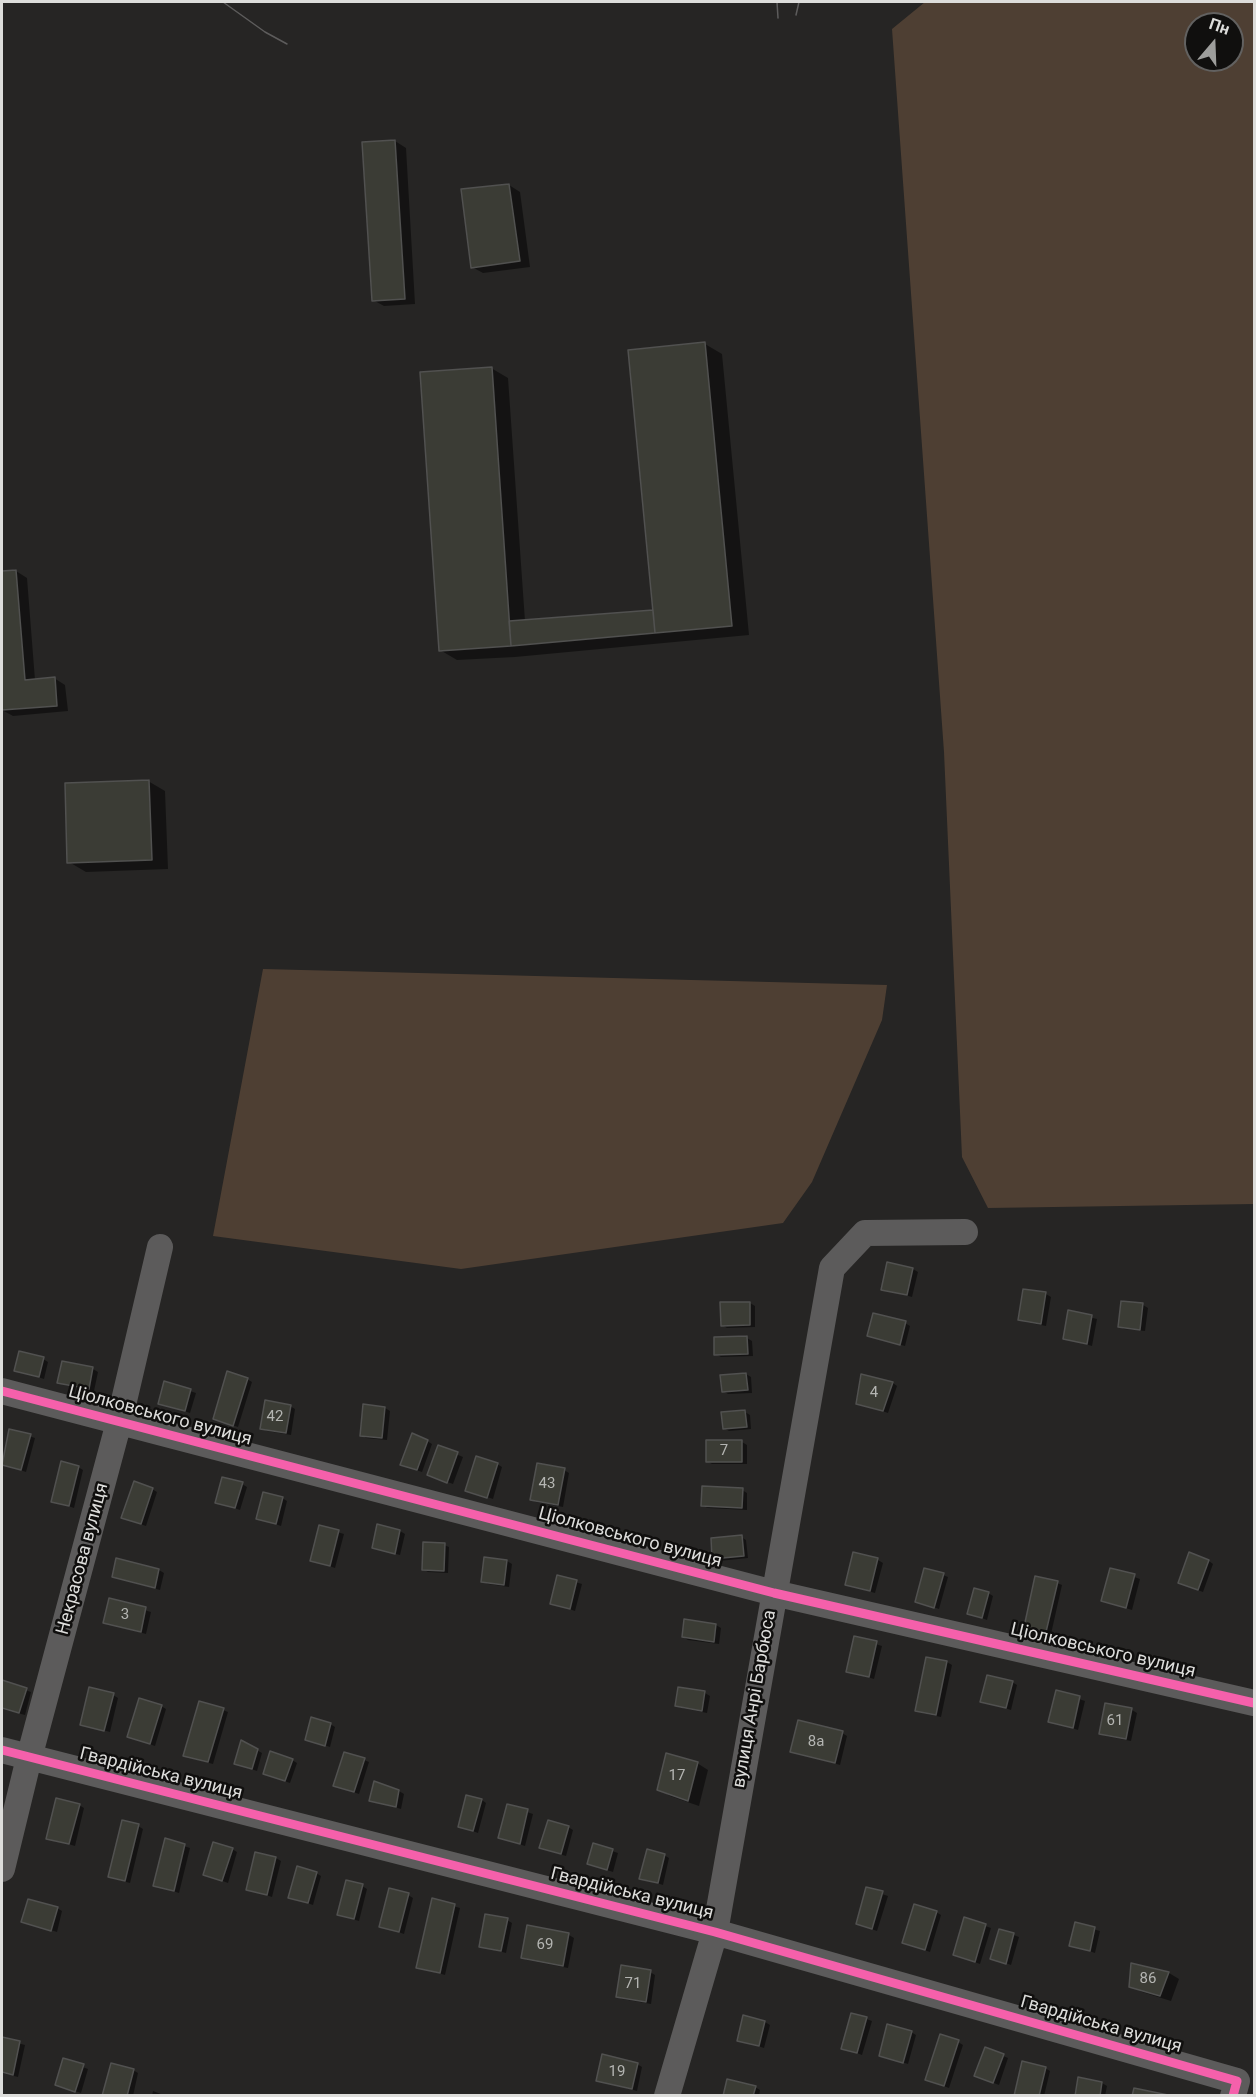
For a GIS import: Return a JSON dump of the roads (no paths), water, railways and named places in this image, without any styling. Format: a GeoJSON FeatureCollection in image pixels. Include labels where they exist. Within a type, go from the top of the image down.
{"type":"FeatureCollection","features":[{"type":"Feature","properties":{"kind":"street","name":"вулиця Анрі Барбюса"},"geometry":{"type":"LineString","coordinates":[[667,2096],[715,1932],[832,1268],[865,1233],[965,1232]]}},
{"type":"Feature","properties":{"kind":"street","name":"Некрасова вулиця"},"geometry":{"type":"LineString","coordinates":[[2,1869],[29,1758],[119,1422],[160,1247]]}},
{"type":"Feature","properties":{"kind":"street","name":"Ціолковського вулиця"},"geometry":{"type":"LineString","coordinates":[[2,1391],[774,1593],[1254,1703]]}},
{"type":"Feature","properties":{"kind":"street","name":"Гвардійська вулиця"},"geometry":{"type":"LineString","coordinates":[[2,1750],[715,1932],[1236,2081],[1233,2096]]}},
{"type":"Feature","properties":{"kind":"tram line"},"geometry":{"type":"LineString","coordinates":[[223,2],[265,32],[287,44]]}},
{"type":"Feature","properties":{"kind":"tram line"},"geometry":{"type":"LineString","coordinates":[[777,2],[778,18]]}},
{"type":"Feature","properties":{"kind":"tram line"},"geometry":{"type":"LineString","coordinates":[[796,15],[799,2]]}}]}
